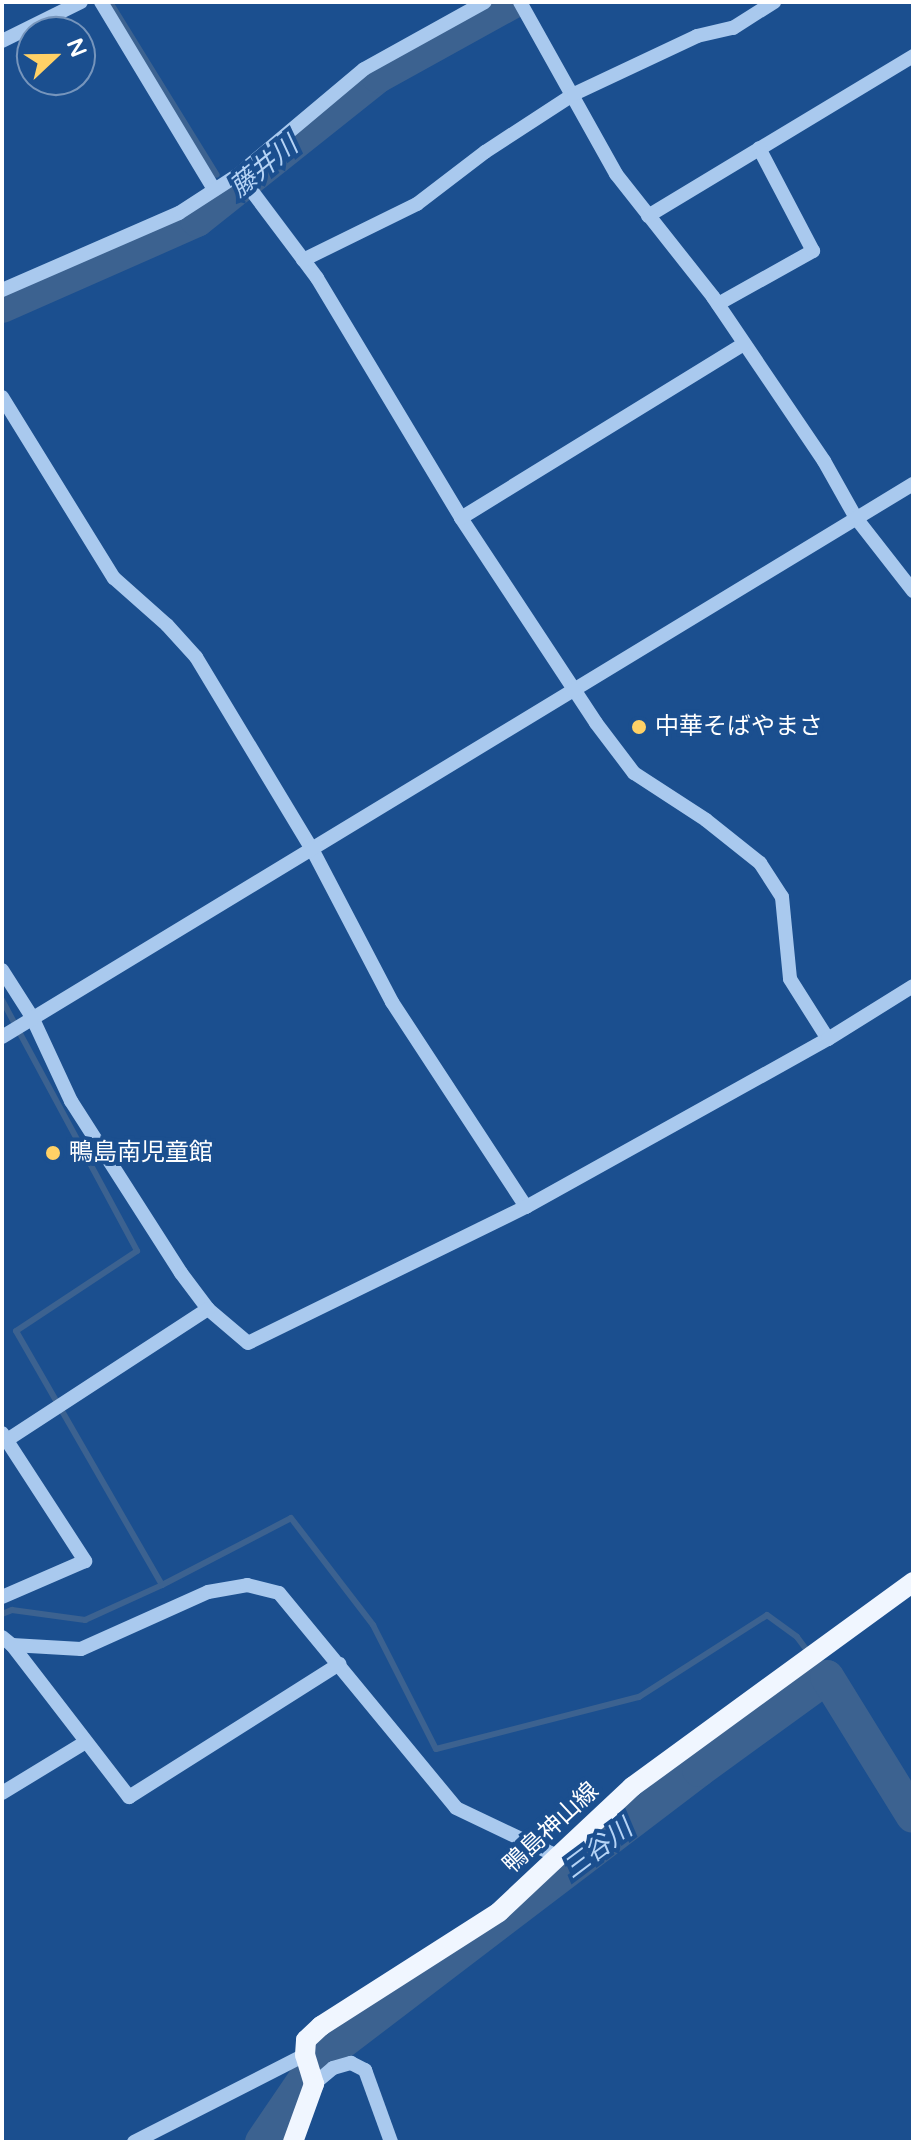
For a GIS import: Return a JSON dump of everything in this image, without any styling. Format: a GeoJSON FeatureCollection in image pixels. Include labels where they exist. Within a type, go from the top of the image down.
{"type":"FeatureCollection","features":[{"type":"Feature","properties":{"kind":"main road","name":"鴨島神山線"},"geometry":{"type":"LineString","coordinates":[[293,2142],[310,2069],[306,2040],[321,2026],[499,1912],[632,1787],[913,1582]]}},
{"type":"Feature","properties":{"kind":"street"},"geometry":{"type":"LineString","coordinates":[[2,41],[81,2]]}},
{"type":"Feature","properties":{"kind":"street"},"geometry":{"type":"LineString","coordinates":[[101,2],[214,189]]}},
{"type":"Feature","properties":{"kind":"street"},"geometry":{"type":"LineString","coordinates":[[2,290],[179,213],[214,189],[243,180],[364,69],[485,2]]}},
{"type":"Feature","properties":{"kind":"street"},"geometry":{"type":"LineString","coordinates":[[303,260],[417,204],[485,152],[574,94],[697,36],[733,28],[774,2]]}},
{"type":"Feature","properties":{"kind":"street"},"geometry":{"type":"LineString","coordinates":[[520,3],[574,94],[616,174],[718,304],[824,461],[856,518],[913,591]]}},
{"type":"Feature","properties":{"kind":"street"},"geometry":{"type":"LineString","coordinates":[[648,216],[913,56]]}},
{"type":"Feature","properties":{"kind":"street"},"geometry":{"type":"LineString","coordinates":[[718,304],[813,251],[759,148]]}},
{"type":"Feature","properties":{"kind":"street"},"geometry":{"type":"LineString","coordinates":[[243,180],[303,260],[461,518],[575,692],[634,773],[706,820],[760,863],[782,897],[790,979],[828,1039]]}},
{"type":"Feature","properties":{"kind":"street"},"geometry":{"type":"LineString","coordinates":[[461,518],[744,344]]}},
{"type":"Feature","properties":{"kind":"street"},"geometry":{"type":"LineString","coordinates":[[2,397],[114,578],[167,625],[196,657],[312,849],[392,1002],[526,1207]]}},
{"type":"Feature","properties":{"kind":"street"},"geometry":{"type":"LineString","coordinates":[[3,1036],[575,692],[913,484]]}},
{"type":"Feature","properties":{"kind":"street"},"geometry":{"type":"LineString","coordinates":[[2,970],[26,1021],[71,1101],[181,1273],[208,1309],[248,1343],[526,1207],[828,1039],[913,986]]}},
{"type":"Feature","properties":{"kind":"street"},"geometry":{"type":"LineString","coordinates":[[2,1597],[85,1561],[4,1436],[69,1402],[208,1309]]}},
{"type":"Feature","properties":{"kind":"street"},"geometry":{"type":"LineString","coordinates":[[7,1641],[81,1649],[208,1592],[247,1585],[279,1593],[456,1808],[559,1857]]}},
{"type":"Feature","properties":{"kind":"street"},"geometry":{"type":"LineString","coordinates":[[7,1641],[129,1797],[339,1664]]}},
{"type":"Feature","properties":{"kind":"street"},"geometry":{"type":"LineString","coordinates":[[2,1793],[86,1742]]}},
{"type":"Feature","properties":{"kind":"street"},"geometry":{"type":"LineString","coordinates":[[134,2142],[310,2069],[351,2063],[365,2070],[391,2142]]}},
{"type":"Feature","properties":{"kind":"waterway"},"geometry":{"type":"LineString","coordinates":[[110,2],[217,175]]}},
{"type":"Feature","properties":{"kind":"waterway","name":"藤井川"},"geometry":{"type":"LineString","coordinates":[[2,306],[197,220],[378,76],[512,2]]}},
{"type":"Feature","properties":{"kind":"waterway"},"geometry":{"type":"LineString","coordinates":[[2,1000],[137,1251],[16,1331],[162,1585]]}},
{"type":"Feature","properties":{"kind":"waterway"},"geometry":{"type":"LineString","coordinates":[[2,1614],[12,1610],[85,1620],[162,1585],[291,1518],[373,1625],[436,1749],[639,1697],[767,1615],[797,1637],[827,1677]]}},
{"type":"Feature","properties":{"kind":"waterway","name":"三谷川"},"geometry":{"type":"LineString","coordinates":[[262,2142],[317,2061],[699,1770],[827,1677],[913,1816]]}},
{"type":"Feature","properties":{"kind":"place","name":"中華そばやまさ"},"geometry":{"type":"Point","coordinates":[639,727]}},
{"type":"Feature","properties":{"kind":"place","name":"鴨島南児童館"},"geometry":{"type":"Point","coordinates":[53,1153]}}]}
